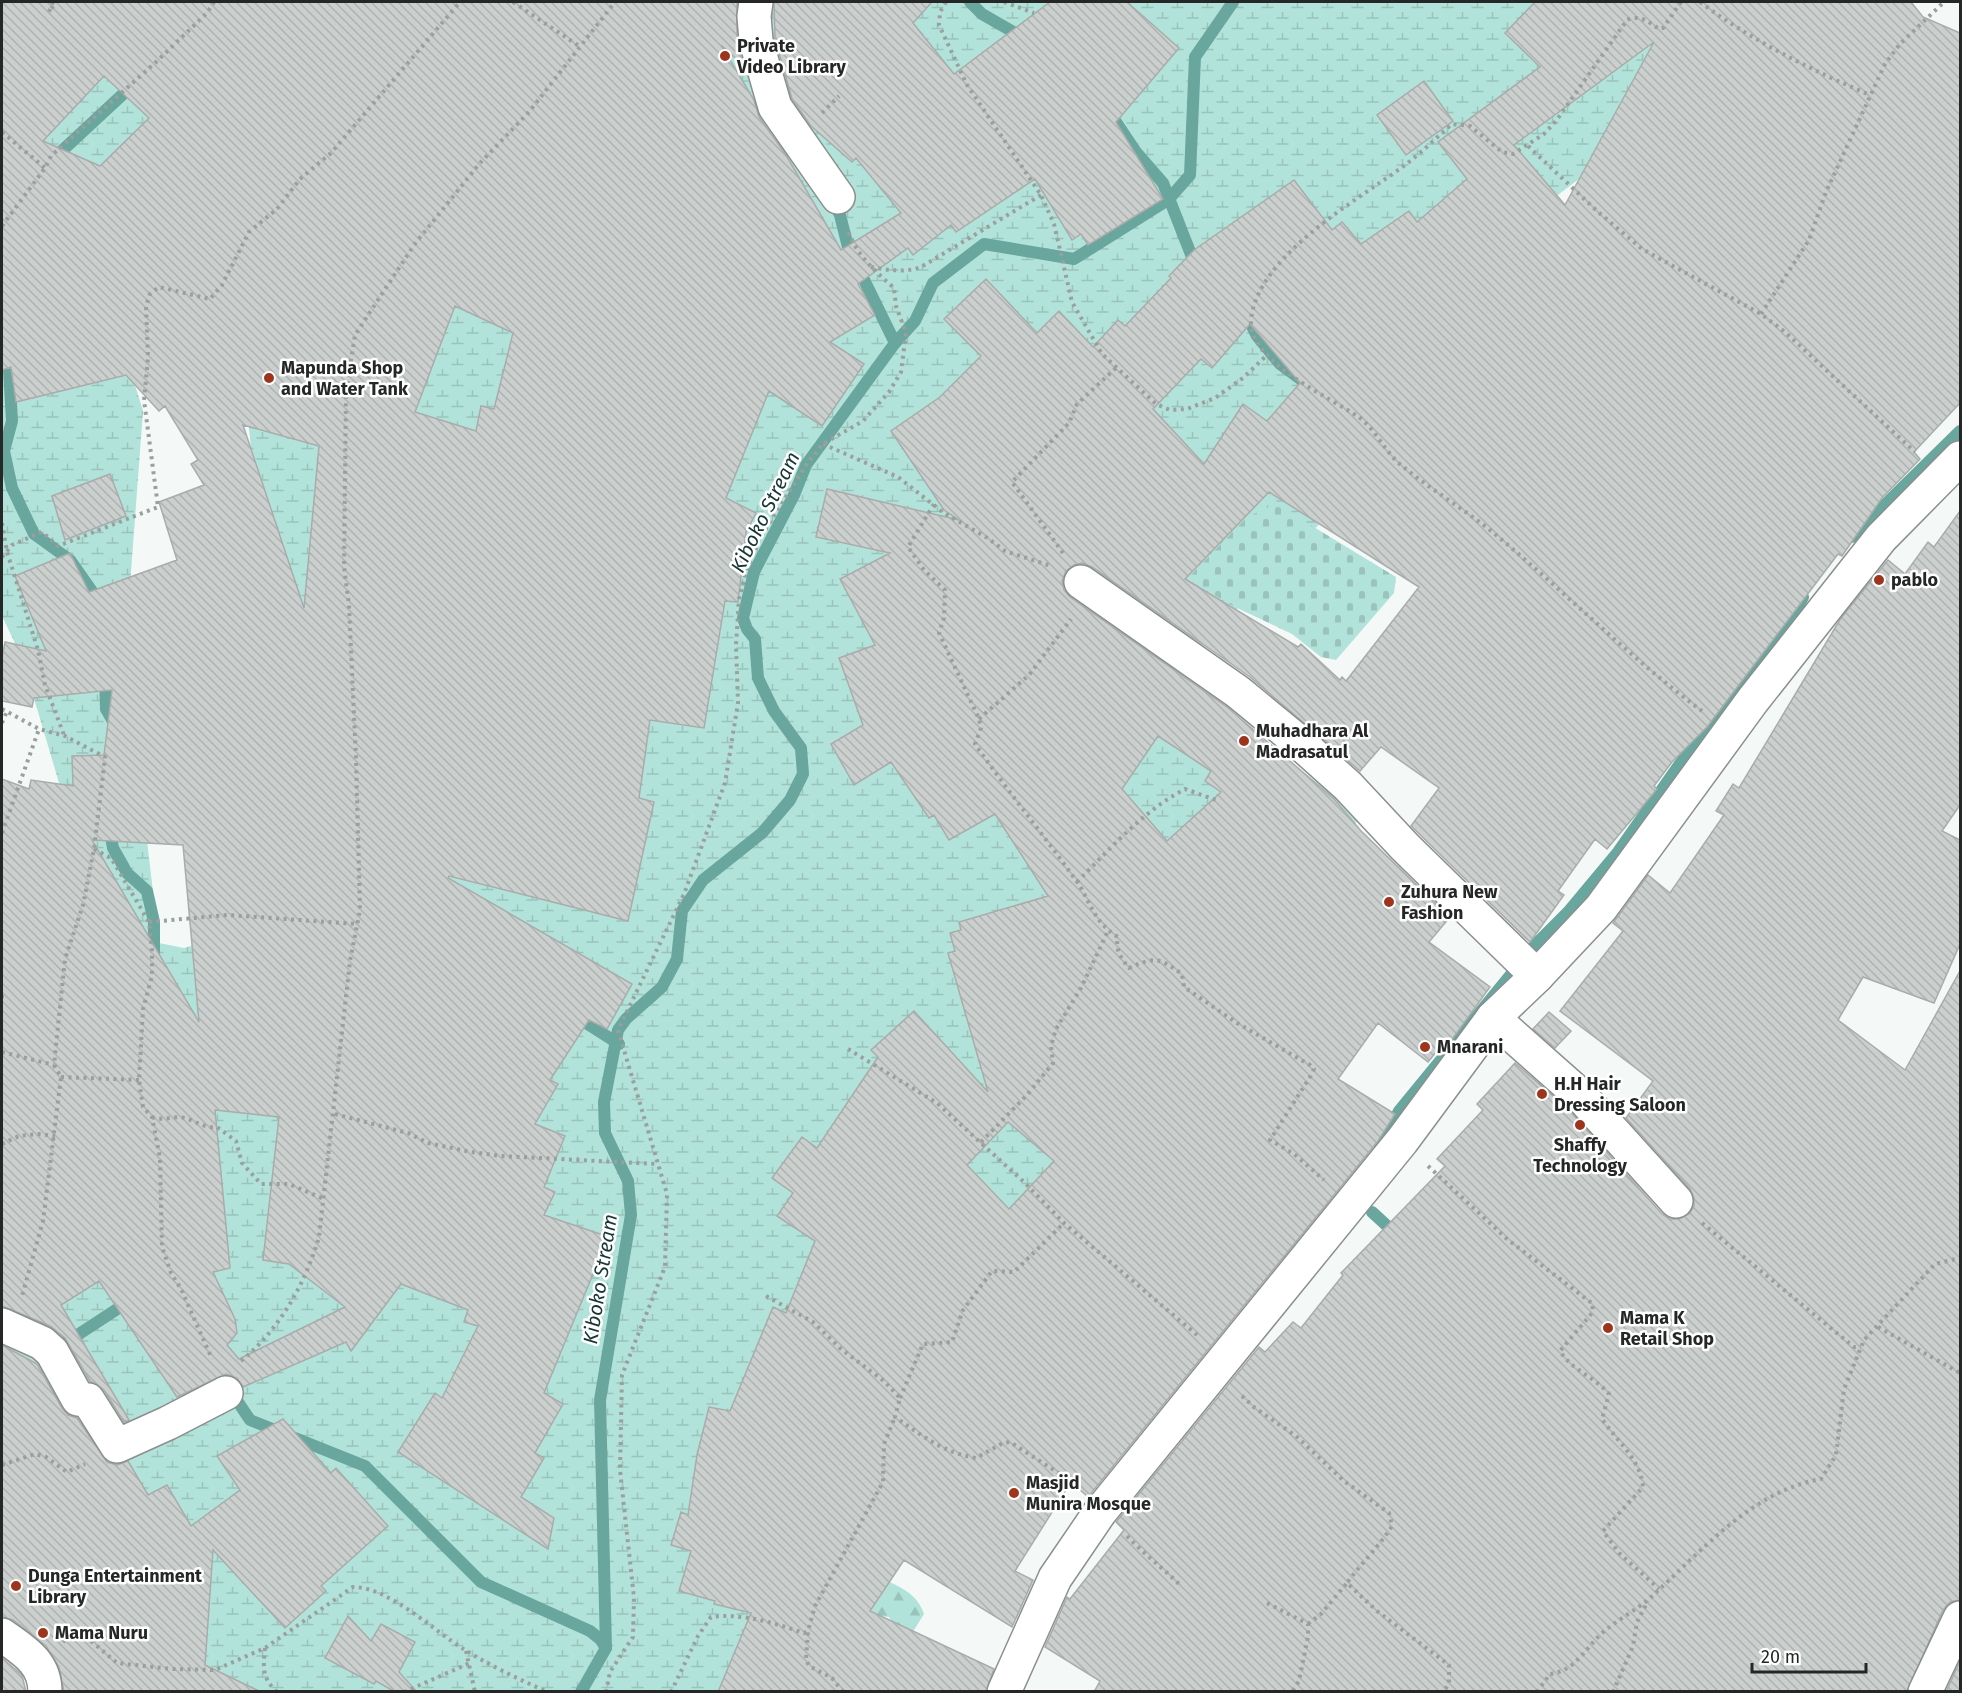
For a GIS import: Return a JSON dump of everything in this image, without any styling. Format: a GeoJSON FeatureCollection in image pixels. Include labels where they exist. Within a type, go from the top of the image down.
{"type":"FeatureCollection","features":[{"type":"Feature","properties":{"kind":"street"},"geometry":{"type":"LineString","coordinates":[[756,2],[754,15],[756,41],[775,107],[838,197]]}},
{"type":"Feature","properties":{"kind":"street"},"geometry":{"type":"LineString","coordinates":[[1004,1692],[1056,1578],[1100,1512],[1351,1200],[1402,1141],[1492,1018],[1538,976],[1601,908],[1730,733],[1881,538],[1951,468]]}},
{"type":"Feature","properties":{"kind":"street"},"geometry":{"type":"LineString","coordinates":[[1080,582],[1238,692],[1300,743],[1348,786],[1405,847],[1538,976]]}},
{"type":"Feature","properties":{"kind":"street"},"geometry":{"type":"LineString","coordinates":[[1492,1018],[1581,1096],[1676,1201]]}},
{"type":"Feature","properties":{"kind":"street"},"geometry":{"type":"LineString","coordinates":[[7,1327],[42,1344],[52,1352],[78,1399],[88,1400],[117,1446],[168,1423],[229,1381]]}},
{"type":"Feature","properties":{"kind":"street"},"geometry":{"type":"LineString","coordinates":[[1925,1692],[1960,1618]]}},
{"type":"Feature","properties":{"kind":"street"},"geometry":{"type":"LineString","coordinates":[[2,1635],[42,1678]]}},
{"type":"Feature","properties":{"kind":"path"},"geometry":{"type":"LineString","coordinates":[[2,226],[57,149],[155,63],[207,13],[214,2]]}},
{"type":"Feature","properties":{"kind":"path"},"geometry":{"type":"LineString","coordinates":[[2,557],[12,545],[42,532],[58,546],[158,507],[144,400],[148,358],[146,306],[150,294],[159,287],[210,299],[214,296],[249,232],[278,209],[300,179],[331,153],[460,2]]}},
{"type":"Feature","properties":{"kind":"path"},"geometry":{"type":"LineString","coordinates":[[513,2],[579,46]]}},
{"type":"Feature","properties":{"kind":"path"},"geometry":{"type":"LineString","coordinates":[[152,1117],[160,1158],[162,1247],[171,1273],[229,1381],[258,1348],[291,1303],[311,1266],[319,1237],[350,961],[358,924],[356,759],[349,605],[344,567],[346,392],[355,335],[414,245],[480,163],[529,112],[615,2]]}},
{"type":"Feature","properties":{"kind":"path"},"geometry":{"type":"LineString","coordinates":[[946,2],[940,12],[939,25],[967,85],[1041,195],[1054,224],[1072,302],[1091,338],[1156,404],[1170,410],[1187,409],[1215,398],[1243,378],[1267,355]]}},
{"type":"Feature","properties":{"kind":"path"},"geometry":{"type":"LineString","coordinates":[[1004,2],[1034,13]]}},
{"type":"Feature","properties":{"kind":"path"},"geometry":{"type":"LineString","coordinates":[[1681,2],[1663,28],[1659,29],[1641,18],[1633,17],[1627,20],[1572,101],[1544,134],[1513,154],[1502,152],[1470,126],[1452,124],[1402,167],[1287,253],[1267,277],[1251,322],[1255,337],[1267,355],[1324,399],[1361,419],[1393,458],[1495,534],[1611,638],[1730,733]]}},
{"type":"Feature","properties":{"kind":"path"},"geometry":{"type":"LineString","coordinates":[[1700,2],[1745,32],[1828,78],[1870,96]]}},
{"type":"Feature","properties":{"kind":"path"},"geometry":{"type":"LineString","coordinates":[[1761,314],[1809,240],[1826,192],[1885,64],[1900,44],[1943,2]]}},
{"type":"Feature","properties":{"kind":"path"},"geometry":{"type":"LineString","coordinates":[[2,132],[45,168]]}},
{"type":"Feature","properties":{"kind":"path"},"geometry":{"type":"LineString","coordinates":[[1528,146],[1597,211],[1642,249],[1761,314],[1785,332],[1858,397],[1951,468]]}},
{"type":"Feature","properties":{"kind":"path"},"geometry":{"type":"LineString","coordinates":[[870,267],[891,270],[913,270],[921,267],[1041,195]]}},
{"type":"Feature","properties":{"kind":"path"},"geometry":{"type":"LineString","coordinates":[[606,1692],[610,1672],[633,1637],[634,1598],[620,1470],[622,1375],[665,1267],[667,1194],[618,1030],[684,894],[725,783],[738,703],[736,645],[740,598],[746,572],[760,538],[823,444],[863,420],[889,392],[901,372],[906,333],[896,306],[894,288],[870,267],[852,240],[838,197]]}},
{"type":"Feature","properties":{"kind":"path"},"geometry":{"type":"LineString","coordinates":[[979,719],[1029,675],[1053,646],[1068,626],[1082,593],[1080,582],[1049,530],[1012,482],[1070,423],[1077,404],[1118,367]]}},
{"type":"Feature","properties":{"kind":"path"},"geometry":{"type":"LineString","coordinates":[[823,444],[898,477],[1005,551],[1041,562],[1080,582]]}},
{"type":"Feature","properties":{"kind":"path"},"geometry":{"type":"LineString","coordinates":[[934,504],[908,547],[924,570],[945,590],[944,618],[939,633],[979,719],[981,728],[975,744],[1077,882],[1088,906],[1108,931],[1118,937],[1116,944],[1120,956],[1129,968],[1146,960],[1160,959],[1182,974],[1184,987],[1314,1069],[1270,1140],[1294,1154],[1351,1200]]}},
{"type":"Feature","properties":{"kind":"path"},"geometry":{"type":"LineString","coordinates":[[2,522],[7,552],[38,650],[45,685],[65,736]]}},
{"type":"Feature","properties":{"kind":"path"},"geometry":{"type":"LineString","coordinates":[[2,709],[39,729],[65,736],[105,757],[94,849],[83,905],[65,958],[54,1065],[61,1077],[43,1221],[7,1327]]}},
{"type":"Feature","properties":{"kind":"path"},"geometry":{"type":"LineString","coordinates":[[2,723],[7,711]]}},
{"type":"Feature","properties":{"kind":"path"},"geometry":{"type":"LineString","coordinates":[[2,834],[39,729]]}},
{"type":"Feature","properties":{"kind":"path"},"geometry":{"type":"LineString","coordinates":[[1077,882],[1131,828],[1165,800],[1185,789],[1218,801]]}},
{"type":"Feature","properties":{"kind":"path"},"geometry":{"type":"LineString","coordinates":[[94,849],[111,858],[149,922],[152,976],[143,1009],[139,1080],[143,1107],[158,1120],[184,1118],[210,1128],[217,1127],[236,1141],[242,1163],[261,1184],[289,1184],[324,1199]]}},
{"type":"Feature","properties":{"kind":"path"},"geometry":{"type":"LineString","coordinates":[[149,922],[227,915],[358,924]]}},
{"type":"Feature","properties":{"kind":"path"},"geometry":{"type":"LineString","coordinates":[[981,1142],[1027,1095],[1053,1063],[1051,1046],[1056,1029],[1087,978],[1108,931]]}},
{"type":"Feature","properties":{"kind":"path"},"geometry":{"type":"LineString","coordinates":[[2,995],[2,1000]]}},
{"type":"Feature","properties":{"kind":"path"},"geometry":{"type":"LineString","coordinates":[[848,1049],[937,1103],[981,1142],[1064,1223],[1220,1364],[1255,1408],[1296,1436],[1344,1481],[1389,1513],[1392,1526],[1379,1547],[1364,1560],[1321,1614],[1308,1624]]}},
{"type":"Feature","properties":{"kind":"path"},"geometry":{"type":"LineString","coordinates":[[2,1052],[54,1065]]}},
{"type":"Feature","properties":{"kind":"path"},"geometry":{"type":"LineString","coordinates":[[61,1077],[139,1080]]}},
{"type":"Feature","properties":{"kind":"path"},"geometry":{"type":"LineString","coordinates":[[334,1114],[408,1133],[428,1143],[471,1152],[501,1156],[657,1164]]}},
{"type":"Feature","properties":{"kind":"path"},"geometry":{"type":"LineString","coordinates":[[2,1144],[19,1136],[39,1134],[55,1136]]}},
{"type":"Feature","properties":{"kind":"path"},"geometry":{"type":"LineString","coordinates":[[1402,1141],[1507,1239],[1593,1304],[1592,1313],[1560,1351],[1565,1360],[1599,1382],[1609,1394],[1602,1419],[1633,1460],[1642,1480],[1642,1487],[1603,1531],[1619,1553],[1659,1589]]}},
{"type":"Feature","properties":{"kind":"path"},"geometry":{"type":"LineString","coordinates":[[1676,1201],[1854,1347],[1861,1347]]}},
{"type":"Feature","properties":{"kind":"path"},"geometry":{"type":"LineString","coordinates":[[843,1692],[832,1678],[809,1666],[806,1659],[808,1631],[815,1606],[883,1482],[884,1444],[900,1398],[923,1344],[952,1342],[963,1310],[992,1271],[1014,1272],[1064,1223]]}},
{"type":"Feature","properties":{"kind":"path"},"geometry":{"type":"LineString","coordinates":[[1537,1692],[1550,1674],[1565,1672],[1600,1635],[1650,1598],[1731,1522],[1784,1490],[1821,1479],[1836,1455],[1844,1389],[1861,1353],[1861,1347],[1935,1264],[1960,1258]]}},
{"type":"Feature","properties":{"kind":"path"},"geometry":{"type":"LineString","coordinates":[[766,1296],[813,1322],[841,1349],[884,1381],[900,1398]]}},
{"type":"Feature","properties":{"kind":"path"},"geometry":{"type":"LineString","coordinates":[[1878,1327],[1960,1372]]}},
{"type":"Feature","properties":{"kind":"path"},"geometry":{"type":"LineString","coordinates":[[895,1417],[936,1445],[956,1455],[976,1458],[1010,1442],[1077,1485],[1100,1512],[1152,1563],[1167,1572],[1180,1586]]}},
{"type":"Feature","properties":{"kind":"path"},"geometry":{"type":"LineString","coordinates":[[2,1465],[34,1454],[46,1457],[62,1470],[71,1472],[117,1446]]}},
{"type":"Feature","properties":{"kind":"path"},"geometry":{"type":"LineString","coordinates":[[1347,1583],[1377,1611],[1449,1665],[1449,1684],[1443,1692]]}},
{"type":"Feature","properties":{"kind":"path"},"geometry":{"type":"LineString","coordinates":[[42,1678],[77,1629],[117,1663],[141,1667],[215,1670],[265,1648],[353,1587],[365,1587],[381,1593],[466,1650],[548,1692]]}},
{"type":"Feature","properties":{"kind":"path"},"geometry":{"type":"LineString","coordinates":[[1613,1692],[1633,1646],[1637,1622],[1650,1598]]}},
{"type":"Feature","properties":{"kind":"path"},"geometry":{"type":"LineString","coordinates":[[1267,1603],[1308,1624]]}},
{"type":"Feature","properties":{"kind":"path"},"geometry":{"type":"LineString","coordinates":[[670,1692],[698,1636],[711,1617],[729,1615],[781,1625],[804,1633],[808,1631]]}},
{"type":"Feature","properties":{"kind":"path"},"geometry":{"type":"LineString","coordinates":[[1292,1692],[1299,1681],[1308,1637],[1308,1624]]}},
{"type":"Feature","properties":{"kind":"path"},"geometry":{"type":"LineString","coordinates":[[265,1648],[262,1669],[266,1682],[277,1692]]}},
{"type":"Feature","properties":{"kind":"path"},"geometry":{"type":"LineString","coordinates":[[466,1650],[475,1692]]}},
{"type":"Feature","properties":{"kind":"path"},"geometry":{"type":"LineString","coordinates":[[404,1692],[470,1663]]}},
{"type":"Feature","properties":{"kind":"green space"},"geometry":{"type":"Polygon","coordinates":[[[158,2],[260,2],[88,232],[143,411],[125,652],[159,943],[184,948],[227,935],[282,762],[241,348],[408,99],[442,2],[1746,2],[1671,109],[1450,277],[1400,441],[1174,674],[1361,816],[1047,1219],[769,1691],[136,1691],[85,1594],[2,1543],[2,999],[113,965],[22,658],[2,616],[2,158],[158,2]]]}},
{"type":"Feature","properties":{"kind":"green space"},"geometry":{"type":"Polygon","coordinates":[[[1276,504],[1396,577],[1394,593],[1336,660],[1321,657],[1292,634],[1235,607],[1187,579],[1247,517],[1276,504]]]}},
{"type":"Feature","properties":{"kind":"green space"},"geometry":{"type":"Polygon","coordinates":[[[854,1571],[905,1590],[920,1604],[924,1614],[906,1643],[889,1617],[874,1615],[871,1638],[854,1571]]]}},
{"type":"Feature","properties":{"kind":"building"},"geometry":{"type":"Polygon","coordinates":[[[2,2],[737,2],[737,42],[743,65],[721,45],[754,100],[759,117],[786,155],[841,250],[901,213],[856,158],[852,162],[811,126],[792,99],[775,38],[774,2],[932,2],[913,23],[954,74],[1050,2],[1127,2],[1179,48],[1116,122],[1163,199],[1088,245],[1081,234],[1072,240],[1035,179],[956,232],[951,225],[913,255],[908,248],[858,284],[875,315],[830,342],[864,364],[822,426],[769,391],[726,498],[756,513],[746,532],[738,602],[725,601],[704,728],[650,720],[639,798],[654,802],[628,921],[449,876],[448,878],[632,984],[607,1029],[589,1020],[550,1080],[558,1084],[535,1124],[565,1136],[544,1187],[555,1192],[544,1215],[609,1237],[544,1393],[563,1404],[535,1453],[544,1458],[521,1497],[554,1518],[548,1549],[398,1452],[435,1393],[442,1398],[478,1326],[464,1322],[468,1310],[401,1284],[351,1351],[346,1342],[243,1387],[237,1378],[226,1374],[177,1397],[99,1281],[61,1305],[129,1420],[124,1422],[104,1390],[90,1381],[65,1338],[50,1326],[2,1306],[2,779],[29,789],[31,780],[73,786],[72,756],[104,755],[112,690],[34,698],[32,707],[2,701],[2,658],[5,642],[46,651],[15,576],[70,553],[89,592],[177,560],[159,502],[204,485],[191,464],[198,460],[165,406],[159,411],[126,375],[16,402],[11,367],[2,370],[2,2]],[[104,76],[43,141],[100,166],[149,118],[104,76]],[[455,306],[415,412],[476,431],[481,406],[494,409],[513,333],[455,306]],[[243,425],[304,608],[319,446],[243,425]],[[92,840],[199,1022],[183,845],[92,840]],[[215,1110],[230,1268],[213,1272],[235,1319],[237,1333],[227,1345],[239,1359],[345,1307],[289,1264],[263,1260],[279,1117],[215,1110]]]}},
{"type":"Feature","properties":{"kind":"building"},"geometry":{"type":"Polygon","coordinates":[[[1535,2],[1911,2],[1923,17],[1960,33],[1960,403],[1914,452],[1920,459],[1882,498],[1842,556],[1838,554],[1707,727],[1672,762],[1654,786],[1657,789],[1607,849],[1595,839],[1558,891],[1564,895],[1530,942],[1411,826],[1439,788],[1381,747],[1360,771],[1250,677],[1092,567],[1082,563],[1066,571],[1062,581],[1064,590],[1070,597],[1227,707],[1334,799],[1361,831],[1450,917],[1429,942],[1490,987],[1445,1049],[1441,1046],[1428,1062],[1378,1023],[1338,1079],[1395,1114],[1378,1141],[1088,1497],[1071,1482],[1015,1571],[1033,1580],[1012,1627],[904,1560],[870,1611],[994,1669],[986,1692],[718,1692],[751,1613],[714,1604],[715,1601],[679,1591],[691,1551],[671,1545],[681,1512],[688,1515],[697,1455],[709,1407],[730,1411],[773,1307],[786,1313],[815,1241],[777,1216],[793,1193],[772,1178],[802,1137],[817,1148],[878,1057],[871,1050],[914,1011],[988,1092],[948,953],[955,951],[950,933],[961,930],[959,922],[1048,896],[995,814],[949,840],[934,815],[929,818],[891,762],[854,785],[831,744],[863,725],[839,658],[875,645],[840,579],[890,553],[816,537],[827,489],[959,520],[944,510],[891,431],[940,397],[981,356],[944,319],[986,279],[1037,333],[1059,311],[1093,347],[1118,320],[1125,326],[1194,250],[1294,180],[1332,230],[1342,222],[1361,244],[1409,211],[1417,222],[1467,179],[1438,142],[1540,67],[1505,33],[1535,2]],[[1654,42],[1514,145],[1565,205],[1654,42]],[[1250,324],[1212,368],[1201,359],[1153,409],[1204,464],[1243,404],[1267,421],[1300,383],[1250,324]],[[1269,492],[1185,579],[1298,647],[1301,644],[1340,680],[1342,677],[1346,681],[1419,587],[1269,492]],[[1158,736],[1122,789],[1167,841],[1221,792],[1205,781],[1211,771],[1158,736]],[[1008,1122],[967,1165],[1009,1209],[1054,1161],[1008,1122]]]}},
{"type":"Feature","properties":{"kind":"building"},"geometry":{"type":"Polygon","coordinates":[[[1424,81],[1453,121],[1406,155],[1377,115],[1424,81]]]}},
{"type":"Feature","properties":{"kind":"building"},"geometry":{"type":"Polygon","coordinates":[[[110,474],[126,516],[65,540],[52,496],[110,474]]]}},
{"type":"Feature","properties":{"kind":"building"},"geometry":{"type":"Polygon","coordinates":[[[1960,511],[1960,805],[1942,831],[1960,840],[1960,944],[1934,1003],[1863,977],[1838,1020],[1905,1070],[1960,971],[1960,1600],[1950,1602],[1943,1610],[1907,1692],[1094,1692],[1100,1681],[1045,1647],[1067,1597],[1070,1599],[1124,1530],[1116,1522],[1259,1347],[1265,1352],[1293,1322],[1301,1328],[1343,1275],[1341,1273],[1445,1166],[1437,1159],[1483,1110],[1477,1104],[1515,1063],[1568,1109],[1662,1214],[1670,1219],[1679,1219],[1689,1214],[1694,1206],[1694,1198],[1690,1189],[1626,1118],[1653,1081],[1560,1011],[1623,931],[1613,923],[1648,875],[1670,893],[1724,815],[1716,811],[1733,784],[1739,788],[1841,618],[1888,560],[1905,574],[1928,542],[1934,547],[1960,511]]]}},
{"type":"Feature","properties":{"kind":"building"},"geometry":{"type":"Polygon","coordinates":[[[1549,1012],[1571,1031],[1555,1048],[1533,1029],[1549,1012]]]}},
{"type":"Feature","properties":{"kind":"building"},"geometry":{"type":"Polygon","coordinates":[[[2,1345],[37,1364],[62,1408],[68,1415],[77,1418],[107,1462],[117,1465],[128,1461],[148,1495],[167,1485],[191,1526],[240,1490],[217,1456],[283,1419],[331,1473],[336,1468],[388,1526],[321,1586],[326,1591],[285,1628],[213,1550],[205,1665],[261,1692],[64,1692],[59,1667],[46,1646],[13,1620],[2,1617],[2,1345]]]}},
{"type":"Feature","properties":{"kind":"building"},"geometry":{"type":"Polygon","coordinates":[[[348,1616],[371,1641],[381,1624],[415,1642],[399,1672],[417,1692],[395,1692],[376,1681],[374,1684],[325,1658],[348,1616]]]}},
{"type":"Feature","properties":{"kind":"building"},"geometry":{"type":"Polygon","coordinates":[[[2,1658],[22,1675],[26,1692],[2,1692],[2,1658]]]}},
{"type":"Feature","properties":{"kind":"building"},"geometry":{"type":"Polygon","coordinates":[[[1960,1661],[1960,1692],[1946,1692],[1960,1661]]]}},
{"type":"Feature","properties":{"kind":"waterway"},"geometry":{"type":"LineString","coordinates":[[970,2],[982,14],[1024,38]]}},
{"type":"Feature","properties":{"kind":"waterway","name":"Kiboko Stream"},"geometry":{"type":"LineString","coordinates":[[581,1692],[606,1648],[600,1400],[631,1215],[628,1181],[605,1133],[604,1102],[618,1030],[626,1019],[662,987],[677,959],[682,911],[703,880],[762,833],[790,800],[803,774],[801,748],[774,711],[758,678],[755,639],[747,629],[743,618],[754,572],[794,495],[806,465],[895,343],[915,321],[933,283],[984,244],[1074,259],[1168,200],[1190,175],[1195,57],[1233,2]]}},
{"type":"Feature","properties":{"kind":"waterway"},"geometry":{"type":"LineString","coordinates":[[51,161],[135,83]]}},
{"type":"Feature","properties":{"kind":"waterway"},"geometry":{"type":"LineString","coordinates":[[1108,110],[1136,152],[1163,183],[1192,257],[1200,266]]}},
{"type":"Feature","properties":{"kind":"waterway"},"geometry":{"type":"LineString","coordinates":[[832,200],[840,215],[848,247],[895,343]]}},
{"type":"Feature","properties":{"kind":"waterway"},"geometry":{"type":"LineString","coordinates":[[1248,318],[1257,336],[1280,364],[1303,381]]}},
{"type":"Feature","properties":{"kind":"waterway"},"geometry":{"type":"LineString","coordinates":[[8,352],[12,421],[4,451],[12,488],[34,534],[70,560],[96,597],[97,604]]}},
{"type":"Feature","properties":{"kind":"waterway"},"geometry":{"type":"LineString","coordinates":[[1852,537],[1960,431]]}},
{"type":"Feature","properties":{"kind":"waterway"},"geometry":{"type":"LineString","coordinates":[[1534,946],[1568,912],[1618,852],[1696,741],[1786,630],[1803,597]]}},
{"type":"Feature","properties":{"kind":"waterway"},"geometry":{"type":"LineString","coordinates":[[105,674],[106,709],[114,723],[113,730]]}},
{"type":"Feature","properties":{"kind":"waterway"},"geometry":{"type":"LineString","coordinates":[[109,826],[113,848],[127,873],[147,891],[154,922],[154,960]]}},
{"type":"Feature","properties":{"kind":"waterway"},"geometry":{"type":"LineString","coordinates":[[1380,1146],[1399,1111],[1513,972]]}},
{"type":"Feature","properties":{"kind":"waterway"},"geometry":{"type":"LineString","coordinates":[[575,1016],[619,1044]]}},
{"type":"Feature","properties":{"kind":"waterway"},"geometry":{"type":"LineString","coordinates":[[1372,1212],[1397,1235]]}},
{"type":"Feature","properties":{"kind":"waterway"},"geometry":{"type":"LineString","coordinates":[[53,1351],[131,1300]]}},
{"type":"Feature","properties":{"kind":"waterway"},"geometry":{"type":"LineString","coordinates":[[215,1361],[220,1375],[250,1420],[365,1466],[481,1582],[590,1631],[606,1648]]}},
{"type":"Feature","properties":{"kind":"place","name":"Private Video Library"},"geometry":{"type":"Point","coordinates":[725,56]}},
{"type":"Feature","properties":{"kind":"place","name":"Mapunda Shop and Water Tank"},"geometry":{"type":"Point","coordinates":[269,378]}},
{"type":"Feature","properties":{"kind":"place","name":"pablo"},"geometry":{"type":"Point","coordinates":[1879,580]}},
{"type":"Feature","properties":{"kind":"place","name":"Muhadhara Al Madrasatul"},"geometry":{"type":"Point","coordinates":[1244,741]}},
{"type":"Feature","properties":{"kind":"place","name":"Zuhura New Fashion"},"geometry":{"type":"Point","coordinates":[1389,902]}},
{"type":"Feature","properties":{"kind":"place","name":"Mnarani"},"geometry":{"type":"Point","coordinates":[1425,1047]}},
{"type":"Feature","properties":{"kind":"place","name":"H.H Hair Dressing Saloon"},"geometry":{"type":"Point","coordinates":[1542,1094]}},
{"type":"Feature","properties":{"kind":"place","name":"Shaffy Technology"},"geometry":{"type":"Point","coordinates":[1580,1125]}},
{"type":"Feature","properties":{"kind":"place","name":"Mama K Retail Shop"},"geometry":{"type":"Point","coordinates":[1608,1328]}},
{"type":"Feature","properties":{"kind":"place","name":"Masjid Munira Mosque"},"geometry":{"type":"Point","coordinates":[1014,1493]}},
{"type":"Feature","properties":{"kind":"place","name":"Dunga Entertainment Library"},"geometry":{"type":"Point","coordinates":[16,1586]}},
{"type":"Feature","properties":{"kind":"place","name":"Mama Nuru"},"geometry":{"type":"Point","coordinates":[43,1633]}}]}
